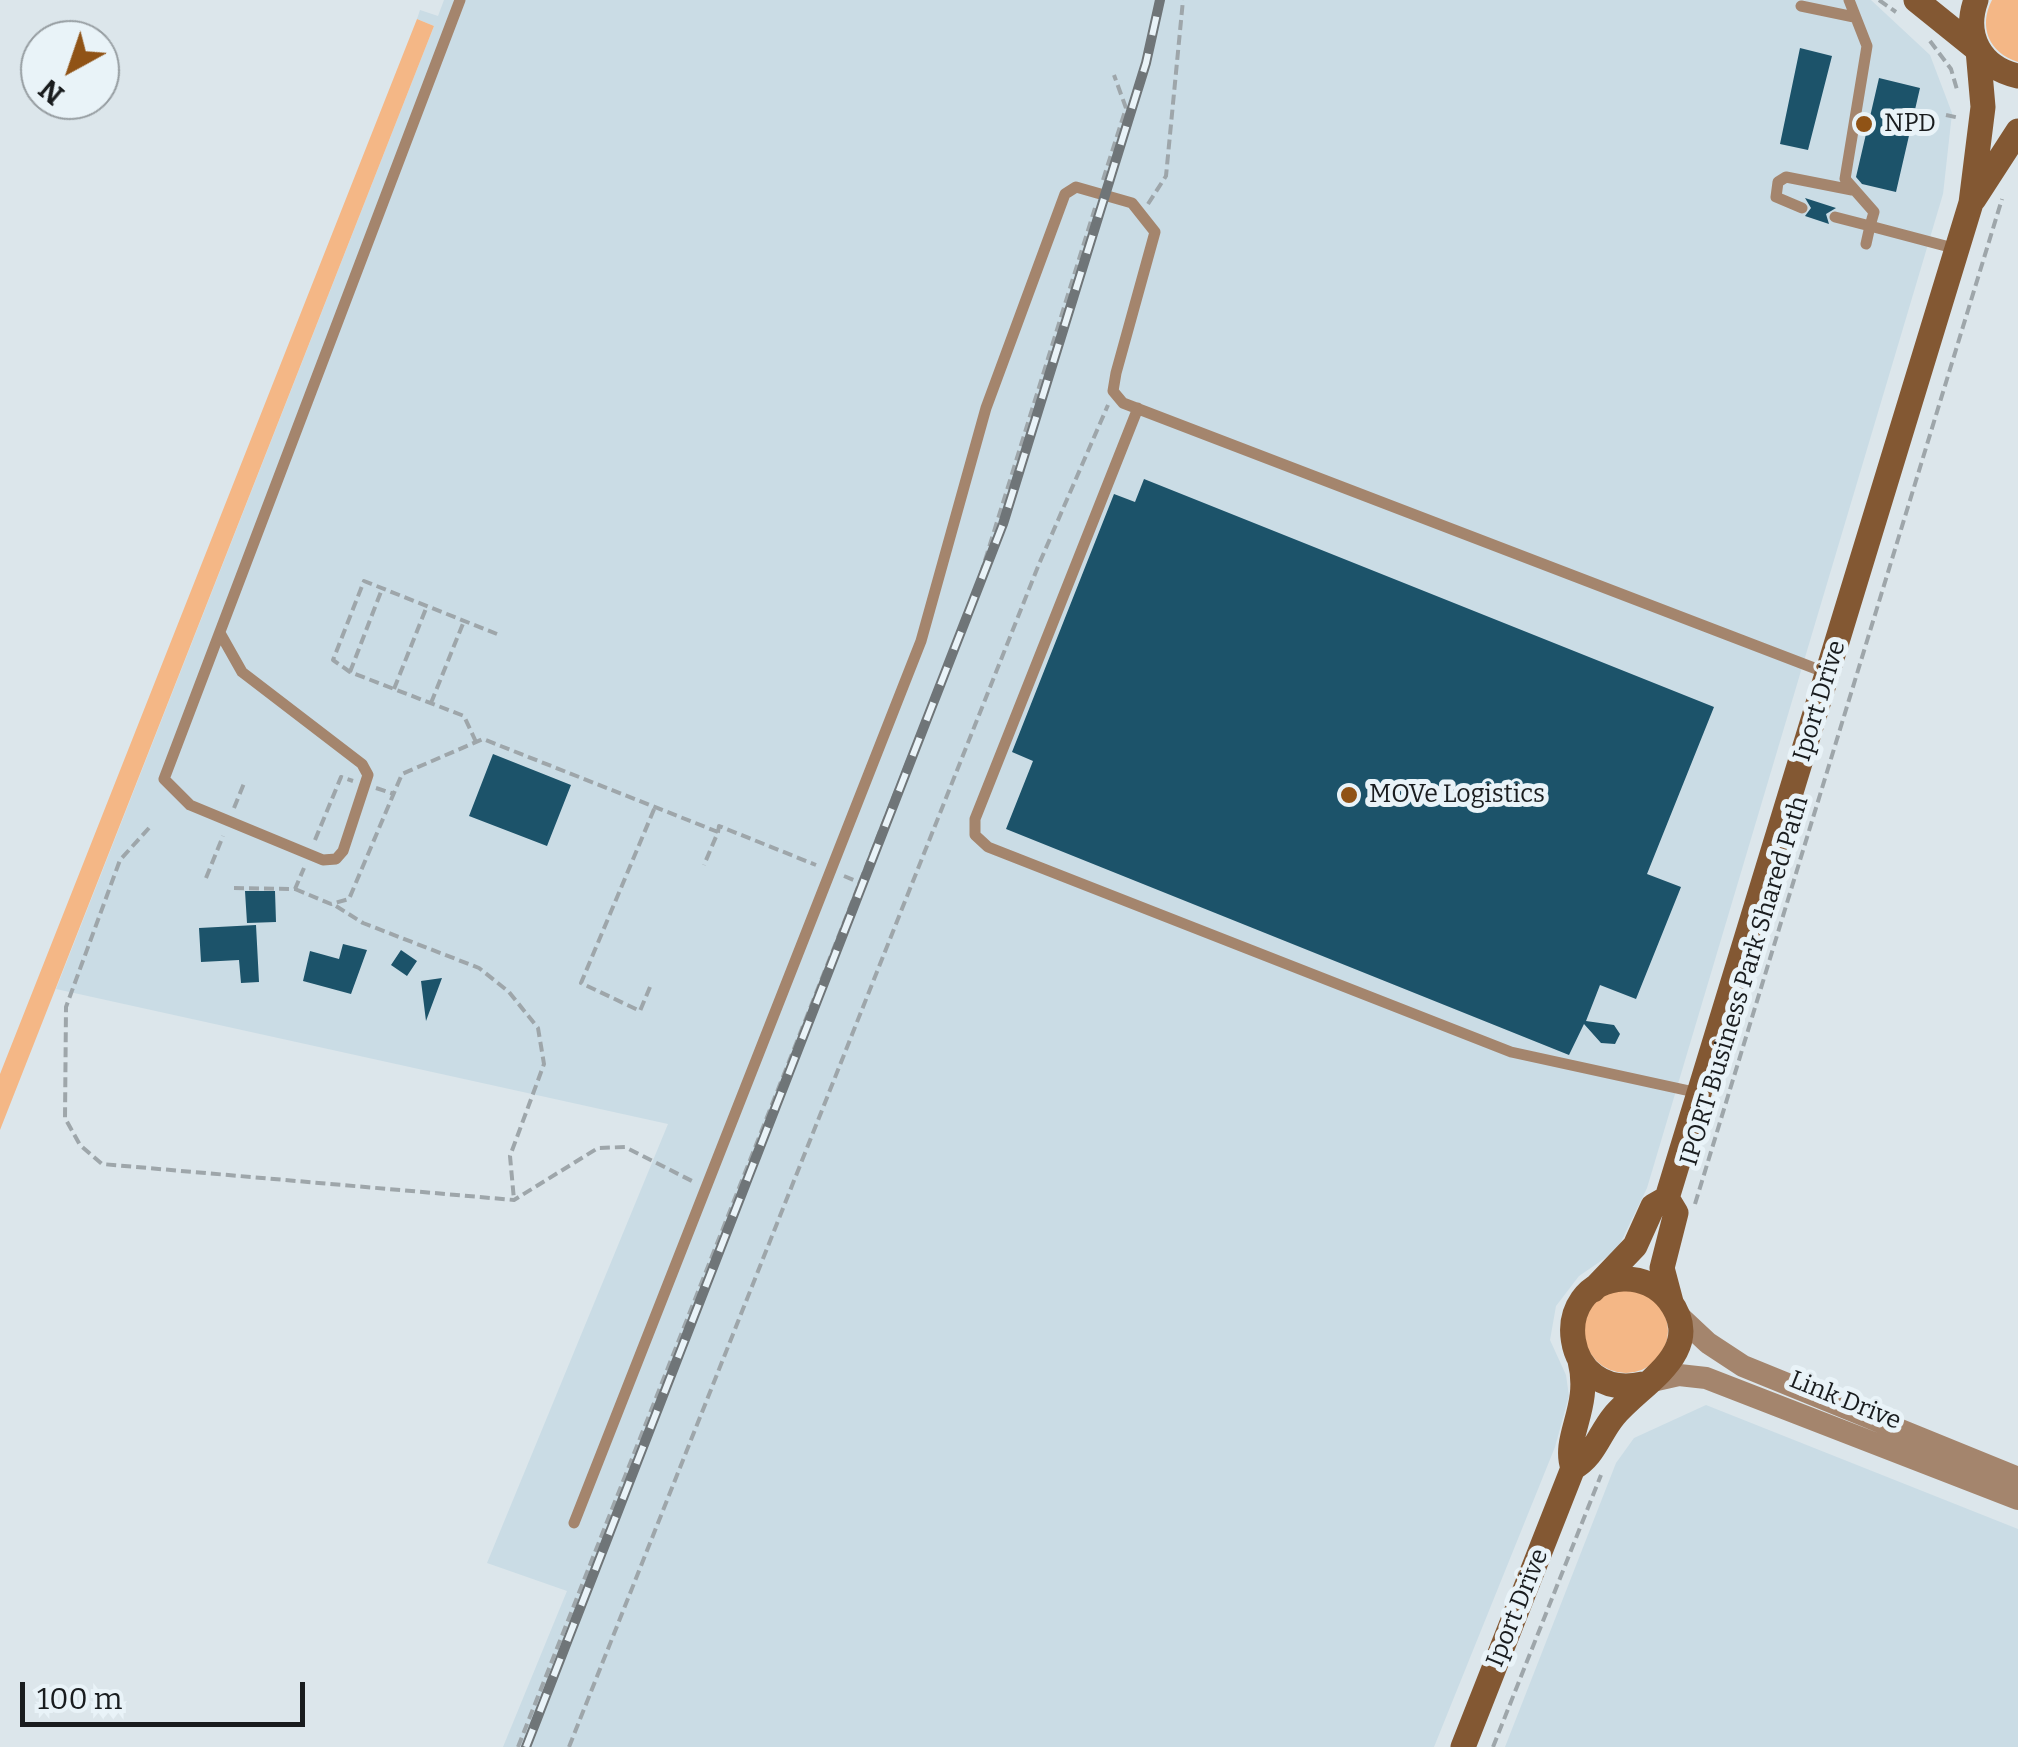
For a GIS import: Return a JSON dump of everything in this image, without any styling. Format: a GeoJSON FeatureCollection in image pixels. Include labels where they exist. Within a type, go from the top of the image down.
{"type":"FeatureCollection","features":[{"type":"Feature","properties":{"kind":"street","name":"Iport Drive"},"geometry":{"type":"LineString","coordinates":[[1593,1290],[1635,1246],[1653,1206],[1667,1198],[1972,203],[1983,107],[1978,50],[1971,25],[1976,0]]}},
{"type":"Feature","properties":{"kind":"street"},"geometry":{"type":"LineString","coordinates":[[1909,8],[1978,50],[1996,68],[2018,76]]}},
{"type":"Feature","properties":{"kind":"street","name":"Iport Drive"},"geometry":{"type":"LineString","coordinates":[[1972,203],[2018,132]]}},
{"type":"Feature","properties":{"kind":"street","name":"Iport Drive"},"geometry":{"type":"LineString","coordinates":[[1667,1198],[1676,1213],[1662,1268],[1674,1308]]}},
{"type":"Feature","properties":{"kind":"street"},"geometry":{"type":"LineString","coordinates":[[1633,1279],[1655,1287],[1674,1308],[1680,1336],[1676,1354],[1663,1373],[1646,1383],[1608,1384],[1580,1361],[1572,1326],[1580,1303],[1593,1290],[1608,1281],[1633,1279]]}},
{"type":"Feature","properties":{"kind":"street","name":"Link Drive"},"geometry":{"type":"LineString","coordinates":[[1674,1308],[1743,1366],[2018,1478]]}},
{"type":"Feature","properties":{"kind":"street","name":"Iport Drive"},"geometry":{"type":"LineString","coordinates":[[1573,1468],[1567,1452],[1584,1402],[1580,1361]]}},
{"type":"Feature","properties":{"kind":"street","name":"Link Drive"},"geometry":{"type":"LineString","coordinates":[[1646,1383],[1679,1375],[1706,1378],[2018,1499]]}},
{"type":"Feature","properties":{"kind":"street","name":"Iport Drive"},"geometry":{"type":"LineString","coordinates":[[1463,1747],[1573,1468],[1587,1461],[1605,1427],[1646,1383]]}},
{"type":"Feature","properties":{"kind":"lane"},"geometry":{"type":"LineString","coordinates":[[220,633],[242,672],[362,764],[368,786],[336,860],[309,854],[190,805],[164,778],[460,0]]}},
{"type":"Feature","properties":{"kind":"lane"},"geometry":{"type":"LineString","coordinates":[[1848,0],[1854,18],[1864,30],[1867,46],[1844,168],[1852,190],[1874,212],[1866,244]]}},
{"type":"Feature","properties":{"kind":"lane"},"geometry":{"type":"LineString","coordinates":[[1801,6],[1854,18]]}},
{"type":"Feature","properties":{"kind":"lane"},"geometry":{"type":"LineString","coordinates":[[1802,208],[1776,197],[1778,182],[1786,177],[1852,190]]}},
{"type":"Feature","properties":{"kind":"lane"},"geometry":{"type":"LineString","coordinates":[[574,1522],[921,641],[986,408],[1058,204],[1076,187],[1132,203],[1143,212],[1155,232],[1113,391],[1123,403],[1828,673]]}},
{"type":"Feature","properties":{"kind":"lane"},"geometry":{"type":"LineString","coordinates":[[1834,217],[1957,249]]}},
{"type":"Feature","properties":{"kind":"lane"},"geometry":{"type":"LineString","coordinates":[[1138,408],[975,818],[976,835],[988,847],[1512,1052],[1699,1093]]}},
{"type":"Feature","properties":{"kind":"path"},"geometry":{"type":"LineString","coordinates":[[1143,212],[1166,176],[1183,0]]}},
{"type":"Feature","properties":{"kind":"path"},"geometry":{"type":"LineString","coordinates":[[1879,0],[1909,8]]}},
{"type":"Feature","properties":{"kind":"path"},"geometry":{"type":"LineString","coordinates":[[1918,30],[1951,69],[1960,118]]}},
{"type":"Feature","properties":{"kind":"path"},"geometry":{"type":"LineString","coordinates":[[518,1747],[998,526],[1126,108],[1114,75]]}},
{"type":"Feature","properties":{"kind":"path"},"geometry":{"type":"LineString","coordinates":[[1946,115],[1971,119]]}},
{"type":"Feature","properties":{"kind":"path","name":"IPORT Business Park Shared Path"},"geometry":{"type":"LineString","coordinates":[[1690,1218],[2005,191]]}},
{"type":"Feature","properties":{"kind":"path"},"geometry":{"type":"LineString","coordinates":[[569,1747],[1031,582],[1113,391]]}},
{"type":"Feature","properties":{"kind":"path"},"geometry":{"type":"LineString","coordinates":[[476,742],[464,716],[350,672],[333,660],[364,582],[497,634]]}},
{"type":"Feature","properties":{"kind":"path"},"geometry":{"type":"LineString","coordinates":[[350,672],[382,589]]}},
{"type":"Feature","properties":{"kind":"path"},"geometry":{"type":"LineString","coordinates":[[394,689],[427,606]]}},
{"type":"Feature","properties":{"kind":"path"},"geometry":{"type":"LineString","coordinates":[[431,703],[464,621]]}},
{"type":"Feature","properties":{"kind":"path"},"geometry":{"type":"LineString","coordinates":[[331,904],[349,898],[356,888],[402,774],[483,738],[718,832]]}},
{"type":"Feature","properties":{"kind":"path"},"geometry":{"type":"LineString","coordinates":[[295,890],[340,778],[394,794]]}},
{"type":"Feature","properties":{"kind":"path"},"geometry":{"type":"LineString","coordinates":[[650,988],[640,1011],[584,988],[582,983],[654,807]]}},
{"type":"Feature","properties":{"kind":"path"},"geometry":{"type":"LineString","coordinates":[[704,864],[720,826],[860,882]]}},
{"type":"Feature","properties":{"kind":"path"},"geometry":{"type":"LineString","coordinates":[[149,828],[120,860],[66,1007],[64,1118],[80,1145],[102,1164],[514,1200],[598,1148],[626,1147],[707,1188]]}},
{"type":"Feature","properties":{"kind":"path"},"geometry":{"type":"LineString","coordinates":[[234,888],[295,890],[352,911],[364,922],[479,968],[509,992],[538,1028],[544,1064],[510,1156],[514,1200]]}},
{"type":"Feature","properties":{"kind":"path"},"geometry":{"type":"LineString","coordinates":[[1493,1747],[1606,1460]]}},
{"type":"Feature","properties":{"kind":"shaded area"},"geometry":{"type":"Polygon","coordinates":[[[444,0],[1871,0],[1930,55],[1952,113],[1943,194],[1647,1188],[1617,1250],[1579,1276],[1556,1306],[1550,1340],[1566,1375],[1569,1396],[1555,1447],[1434,1747],[503,1747],[567,1591],[487,1563],[668,1124],[56,989],[434,26],[417,19],[420,10],[438,16],[444,0]]]}},
{"type":"Feature","properties":{"kind":"shaded area"},"geometry":{"type":"Polygon","coordinates":[[[1992,0],[2018,0],[2018,62],[2000,52],[1989,38],[1986,20],[1992,0]]]}},
{"type":"Feature","properties":{"kind":"shaded area"},"geometry":{"type":"Polygon","coordinates":[[[417,19],[434,26],[0,1130],[0,1074],[417,19]]]}},
{"type":"Feature","properties":{"kind":"shaded area"},"geometry":{"type":"Polygon","coordinates":[[[1626,1289],[1649,1296],[1661,1308],[1668,1331],[1661,1354],[1649,1366],[1626,1373],[1603,1366],[1591,1354],[1584,1331],[1591,1308],[1603,1296],[1626,1289]]]}},
{"type":"Feature","properties":{"kind":"shaded area"},"geometry":{"type":"Polygon","coordinates":[[[1706,1405],[2018,1529],[2018,1747],[1505,1747],[1616,1463],[1634,1438],[1706,1405]]]}},
{"type":"Feature","properties":{"kind":"building"},"geometry":{"type":"Polygon","coordinates":[[[1800,48],[1832,56],[1808,150],[1780,144],[1800,48]]]}},
{"type":"Feature","properties":{"kind":"building"},"geometry":{"type":"Polygon","coordinates":[[[1879,78],[1920,88],[1896,192],[1862,184],[1856,177],[1879,78]]]}},
{"type":"Feature","properties":{"kind":"building"},"geometry":{"type":"Polygon","coordinates":[[[1805,198],[1836,208],[1826,214],[1829,224],[1805,216],[1811,208],[1805,198]]]}},
{"type":"Feature","properties":{"kind":"building","name":"MOVe Logistics"},"geometry":{"type":"Polygon","coordinates":[[[1144,479],[1714,707],[1647,874],[1681,887],[1636,999],[1600,985],[1586,1021],[1614,1025],[1620,1034],[1615,1044],[1601,1043],[1584,1024],[1569,1055],[1006,829],[1033,761],[1012,752],[1114,494],[1135,502],[1144,479]]]}},
{"type":"Feature","properties":{"kind":"building"},"geometry":{"type":"Polygon","coordinates":[[[493,754],[571,785],[547,846],[469,816],[493,754]]]}},
{"type":"Feature","properties":{"kind":"building"},"geometry":{"type":"Polygon","coordinates":[[[245,891],[275,891],[276,922],[247,923],[245,891]]]}},
{"type":"Feature","properties":{"kind":"building"},"geometry":{"type":"Polygon","coordinates":[[[256,925],[259,982],[241,983],[239,960],[201,962],[199,928],[256,925]]]}},
{"type":"Feature","properties":{"kind":"building"},"geometry":{"type":"Polygon","coordinates":[[[343,944],[367,950],[351,994],[303,981],[310,951],[339,959],[343,944]]]}},
{"type":"Feature","properties":{"kind":"building"},"geometry":{"type":"Polygon","coordinates":[[[401,950],[417,961],[407,976],[391,965],[401,950]]]}},
{"type":"Feature","properties":{"kind":"building"},"geometry":{"type":"Polygon","coordinates":[[[442,978],[426,1021],[421,981],[442,978]]]}},
{"type":"Feature","properties":{"kind":"railway"},"geometry":{"type":"LineString","coordinates":[[526,1747],[1003,524],[1146,63],[1160,0]]}},
{"type":"Feature","properties":{"kind":"place","name":"NPD"},"geometry":{"type":"Point","coordinates":[1864,124]}},
{"type":"Feature","properties":{"kind":"place","name":"MOVe Logistics"},"geometry":{"type":"Point","coordinates":[1349,795]}}]}
